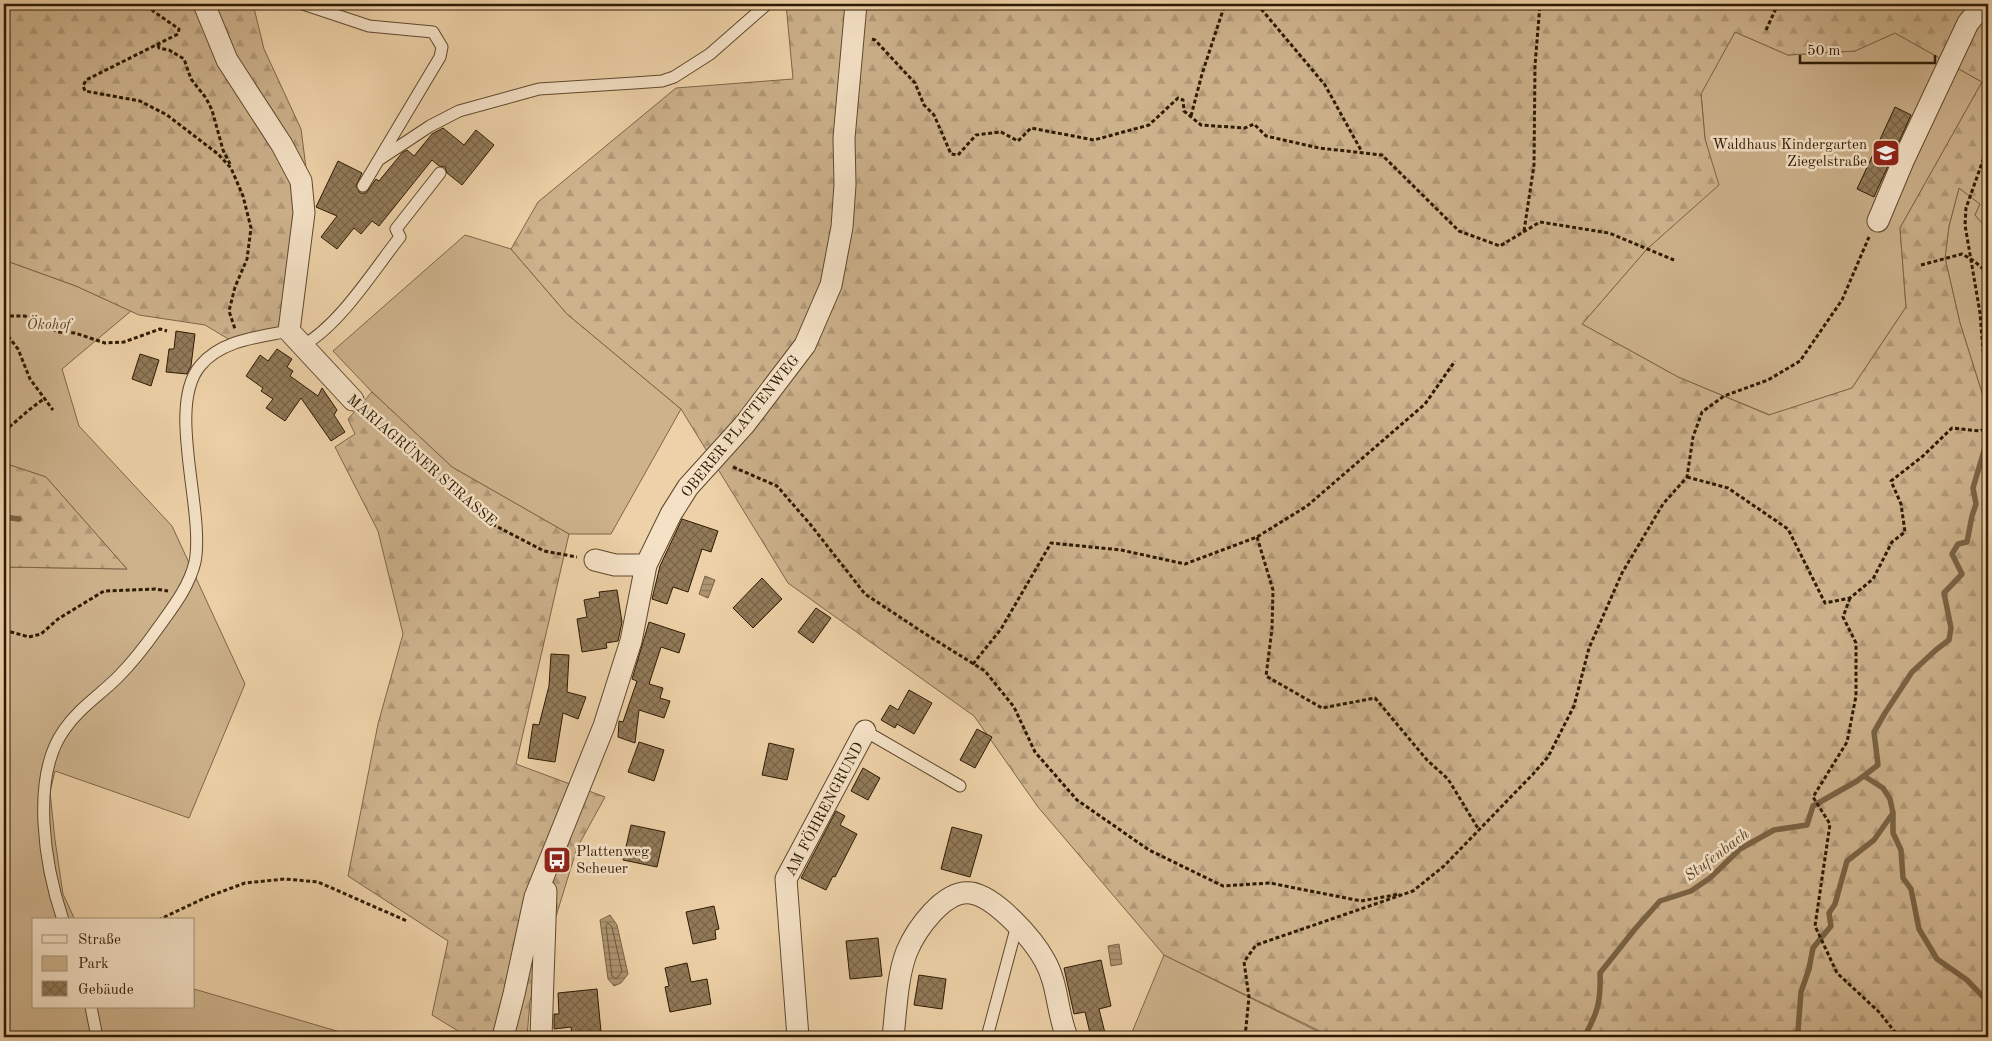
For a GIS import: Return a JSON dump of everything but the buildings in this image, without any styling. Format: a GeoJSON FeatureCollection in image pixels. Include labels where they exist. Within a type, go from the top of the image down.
{"type":"FeatureCollection","features":[{"type":"Feature","properties":{"kind":"street"},"geometry":{"type":"LineString","coordinates":[[204,4],[227,60],[282,145],[301,182],[304,213],[296,338]]}},
{"type":"Feature","properties":{"kind":"street","name":"OBERER PLATTENWEG"},"geometry":{"type":"LineString","coordinates":[[503,1037],[535,897],[604,726],[631,641],[646,565],[671,514],[688,487],[746,424],[806,345],[831,285],[842,227],[845,185],[844,138],[856,4]]}},
{"type":"Feature","properties":{"kind":"street"},"geometry":{"type":"LineString","coordinates":[[1878,221],[1904,159],[1968,23],[1984,4]]}},
{"type":"Feature","properties":{"kind":"street","name":"MARIAGRÜNER STRASSE"},"geometry":{"type":"LineString","coordinates":[[296,338],[352,400]]}},
{"type":"Feature","properties":{"kind":"street"},"geometry":{"type":"LineString","coordinates":[[595,560],[615,566],[646,565]]}},
{"type":"Feature","properties":{"kind":"street","name":"AM FÖHRENGRUND"},"geometry":{"type":"LineString","coordinates":[[798,1037],[786,879],[865,732]]}},
{"type":"Feature","properties":{"kind":"street"},"geometry":{"type":"LineString","coordinates":[[541,1037],[546,871]]}},
{"type":"Feature","properties":{"kind":"street"},"geometry":{"type":"LineString","coordinates":[[893,1037],[906,953],[923,922],[937,907],[959,894],[971,893],[998,906],[1017,925],[1046,962],[1067,1037]]}},
{"type":"Feature","properties":{"kind":"lane"},"geometry":{"type":"LineString","coordinates":[[302,4],[369,26],[433,32],[439,39],[442,47],[440,57],[363,186]]}},
{"type":"Feature","properties":{"kind":"lane"},"geometry":{"type":"LineString","coordinates":[[380,159],[430,126],[460,111],[539,89],[662,81],[674,76],[710,54],[767,4]]}},
{"type":"Feature","properties":{"kind":"lane"},"geometry":{"type":"LineString","coordinates":[[62,918],[55,896],[46,842],[43,791],[50,759],[63,730],[88,702],[117,678],[144,648],[183,594],[194,562],[196,537],[185,424],[188,390],[199,366],[216,352],[240,341],[317,337],[340,313],[400,237],[396,228],[440,173]]}},
{"type":"Feature","properties":{"kind":"lane"},"geometry":{"type":"LineString","coordinates":[[865,732],[960,786]]}},
{"type":"Feature","properties":{"kind":"lane"},"geometry":{"type":"LineString","coordinates":[[988,1037],[1017,925]]}},
{"type":"Feature","properties":{"kind":"lane"},"geometry":{"type":"LineString","coordinates":[[91,1008],[97,1037]]}},
{"type":"Feature","properties":{"kind":"path"},"geometry":{"type":"LineString","coordinates":[[148,4],[153,11],[179,29],[178,34],[86,80],[83,86],[85,91],[140,101],[167,115],[218,154],[231,168],[243,196],[251,228],[247,259],[235,287],[230,311],[240,341]]}},
{"type":"Feature","properties":{"kind":"path"},"geometry":{"type":"LineString","coordinates":[[1190,116],[1225,4]]}},
{"type":"Feature","properties":{"kind":"path"},"geometry":{"type":"LineString","coordinates":[[1257,4],[1325,85],[1362,152]]}},
{"type":"Feature","properties":{"kind":"path"},"geometry":{"type":"LineString","coordinates":[[1524,232],[1534,165],[1535,65],[1540,4]]}},
{"type":"Feature","properties":{"kind":"path"},"geometry":{"type":"LineString","coordinates":[[1766,30],[1778,4]]}},
{"type":"Feature","properties":{"kind":"path"},"geometry":{"type":"LineString","coordinates":[[854,34],[875,40],[915,83],[924,105],[934,115],[951,154],[958,154],[976,135],[1001,132],[1018,142],[1031,128],[1094,140],[1149,125],[1178,98],[1183,100],[1184,111],[1201,125],[1245,128],[1254,124],[1266,136],[1319,148],[1382,155],[1459,231],[1500,246],[1540,222],[1609,233],[1674,260]]}},
{"type":"Feature","properties":{"kind":"path"},"geometry":{"type":"LineString","coordinates":[[158,45],[159,48],[169,50],[184,59],[192,79],[212,110],[223,150],[232,167]]}},
{"type":"Feature","properties":{"kind":"path"},"geometry":{"type":"LineString","coordinates":[[1988,146],[1966,208],[1965,224],[1980,313],[1982,350],[1988,377]]}},
{"type":"Feature","properties":{"kind":"path"},"geometry":{"type":"LineString","coordinates":[[1245,1037],[1249,997],[1244,962],[1256,944],[1412,891],[1444,866],[1548,756],[1574,706],[1589,648],[1622,573],[1663,504],[1687,477],[1694,437],[1702,412],[1724,396],[1768,380],[1800,361],[1842,300],[1878,221]]}},
{"type":"Feature","properties":{"kind":"path"},"geometry":{"type":"LineString","coordinates":[[1921,265],[1962,254],[1988,273]]}},
{"type":"Feature","properties":{"kind":"path"},"geometry":{"type":"LineString","coordinates":[[4,313],[11,316],[25,316],[58,332],[75,333],[105,343],[124,342],[160,329],[167,331]]}},
{"type":"Feature","properties":{"kind":"path"},"geometry":{"type":"LineString","coordinates":[[4,331],[18,349],[30,379],[46,398],[53,410]]}},
{"type":"Feature","properties":{"kind":"path"},"geometry":{"type":"LineString","coordinates":[[973,664],[1001,629],[1051,543],[1122,550],[1185,564],[1257,537],[1307,506],[1425,404],[1455,361]]}},
{"type":"Feature","properties":{"kind":"path"},"geometry":{"type":"LineString","coordinates":[[4,431],[18,421],[34,405],[46,398]]}},
{"type":"Feature","properties":{"kind":"path","name":"MARIAGRÜNER STRASSE"},"geometry":{"type":"LineString","coordinates":[[352,400],[490,523],[544,551],[595,560]]}},
{"type":"Feature","properties":{"kind":"path"},"geometry":{"type":"LineString","coordinates":[[1687,477],[1728,488],[1788,529],[1825,603],[1850,598],[1874,580],[1892,542],[1905,532],[1901,504],[1891,481],[1923,456],[1952,428],[1980,431],[1988,427]]}},
{"type":"Feature","properties":{"kind":"path"},"geometry":{"type":"LineString","coordinates":[[736,458],[732,466],[777,486],[810,524],[865,594],[924,634],[985,671],[1014,707],[1035,752],[1076,800],[1149,850],[1224,886],[1270,883],[1361,901],[1412,891]]}},
{"type":"Feature","properties":{"kind":"path"},"geometry":{"type":"LineString","coordinates":[[1257,537],[1273,590],[1272,629],[1266,676],[1322,708],[1375,698],[1427,760],[1448,780],[1480,830]]}},
{"type":"Feature","properties":{"kind":"path"},"geometry":{"type":"LineString","coordinates":[[4,630],[30,637],[41,634],[58,619],[104,591],[155,589],[183,594]]}},
{"type":"Feature","properties":{"kind":"path"},"geometry":{"type":"LineString","coordinates":[[1850,598],[1843,617],[1856,643],[1856,696],[1847,742],[1813,797],[1830,824],[1816,926],[1837,973],[1879,1012],[1899,1037]]}},
{"type":"Feature","properties":{"kind":"path"},"geometry":{"type":"LineString","coordinates":[[162,918],[207,897],[245,883],[285,878],[318,882],[407,921]]}},
{"type":"Feature","properties":{"kind":"green space"},"geometry":{"type":"Polygon","coordinates":[[[4,4],[253,4],[264,49],[301,129],[313,222],[285,328],[230,340],[205,325],[139,315],[76,286],[4,260],[4,4]]]}},
{"type":"Feature","properties":{"kind":"green space"},"geometry":{"type":"Polygon","coordinates":[[[786,4],[1988,4],[1988,230],[1975,215],[1980,204],[1959,188],[1949,226],[1945,258],[1960,323],[1988,412],[1988,1037],[1332,1037],[1164,955],[1038,807],[974,716],[788,583],[681,409],[567,314],[511,249],[538,202],[676,88],[793,79],[786,4]],[[1735,32],[1701,94],[1705,139],[1719,185],[1647,249],[1582,324],[1678,377],[1769,415],[1852,388],[1906,307],[1900,228],[1982,82],[1895,33],[1855,51],[1788,55],[1735,32]]]}},
{"type":"Feature","properties":{"kind":"green space"},"geometry":{"type":"Polygon","coordinates":[[[1735,32],[1788,55],[1855,51],[1895,33],[1982,82],[1900,228],[1906,307],[1852,388],[1770,415],[1678,377],[1582,324],[1647,249],[1718,185],[1705,139],[1701,93],[1735,32]]]}},
{"type":"Feature","properties":{"kind":"green space"},"geometry":{"type":"Polygon","coordinates":[[[1959,188],[1980,204],[1975,215],[1988,230],[1988,412],[1960,323],[1945,258],[1949,226],[1959,188]]]}},
{"type":"Feature","properties":{"kind":"green space"},"geometry":{"type":"Polygon","coordinates":[[[465,235],[511,249],[567,314],[681,409],[611,534],[569,534],[452,467],[372,392],[333,351],[465,235]]]}},
{"type":"Feature","properties":{"kind":"green space","name":"Ökohof"},"geometry":{"type":"Polygon","coordinates":[[[4,260],[76,286],[131,311],[62,369],[79,426],[172,526],[245,684],[189,818],[55,771],[50,792],[55,840],[63,894],[74,918],[32,918],[32,1008],[195,1008],[195,989],[357,1037],[4,1037],[4,567],[127,569],[46,477],[4,463],[4,260]]]}},
{"type":"Feature","properties":{"kind":"green space"},"geometry":{"type":"Polygon","coordinates":[[[372,392],[452,467],[569,534],[516,764],[605,797],[577,848],[530,1001],[527,1037],[468,1037],[432,1015],[448,941],[348,876],[378,724],[403,634],[378,531],[335,447],[355,434],[348,419],[372,392]]]}},
{"type":"Feature","properties":{"kind":"green space"},"geometry":{"type":"Polygon","coordinates":[[[4,463],[46,477],[127,569],[4,567],[4,463]]]}},
{"type":"Feature","properties":{"kind":"green space"},"geometry":{"type":"Polygon","coordinates":[[[1164,955],[1317,1031],[1332,1037],[1130,1037],[1164,955]]]}},
{"type":"Feature","properties":{"kind":"water"},"geometry":{"type":"Polygon","coordinates":[[[705,576],[715,580],[708,598],[699,594],[705,576]]]}},
{"type":"Feature","properties":{"kind":"water"},"geometry":{"type":"Polygon","coordinates":[[[610,915],[617,925],[628,974],[621,983],[614,986],[608,979],[600,920],[610,915]]]}},
{"type":"Feature","properties":{"kind":"water"},"geometry":{"type":"Polygon","coordinates":[[[1119,944],[1122,964],[1111,966],[1108,946],[1119,944]]]}},
{"type":"Feature","properties":{"kind":"waterway","name":"Stufenbach"},"geometry":{"type":"LineString","coordinates":[[1584,1037],[1593,1021],[1598,1006],[1600,973],[1660,901],[1691,891],[1710,878],[1740,849],[1774,830],[1807,825],[1813,806],[1857,781],[1878,765],[1874,732],[1912,672],[1949,640],[1951,628],[1944,593],[1962,574],[1952,554],[1958,544],[1967,542],[1976,504],[1973,488],[1988,442]]}},
{"type":"Feature","properties":{"kind":"waterway"},"geometry":{"type":"LineString","coordinates":[[4,517],[19,519]]}},
{"type":"Feature","properties":{"kind":"waterway"},"geometry":{"type":"LineString","coordinates":[[1864,776],[1883,788],[1890,799],[1893,813],[1893,833],[1901,850],[1903,878],[1911,889],[1919,929],[1937,959],[1967,980],[1988,1002]]}},
{"type":"Feature","properties":{"kind":"waterway"},"geometry":{"type":"LineString","coordinates":[[1792,1037],[1798,1031],[1801,992],[1809,969],[1813,948],[1831,926],[1829,913],[1835,904],[1847,861],[1874,840],[1893,813]]}},
{"type":"Feature","properties":{"kind":"place","name":"Waldhaus Kindergarten Ziegelstraße"},"geometry":{"type":"Point","coordinates":[1886,153]}},
{"type":"Feature","properties":{"kind":"place","name":"Plattenweg Scheuer"},"geometry":{"type":"Point","coordinates":[557,860]}}]}
